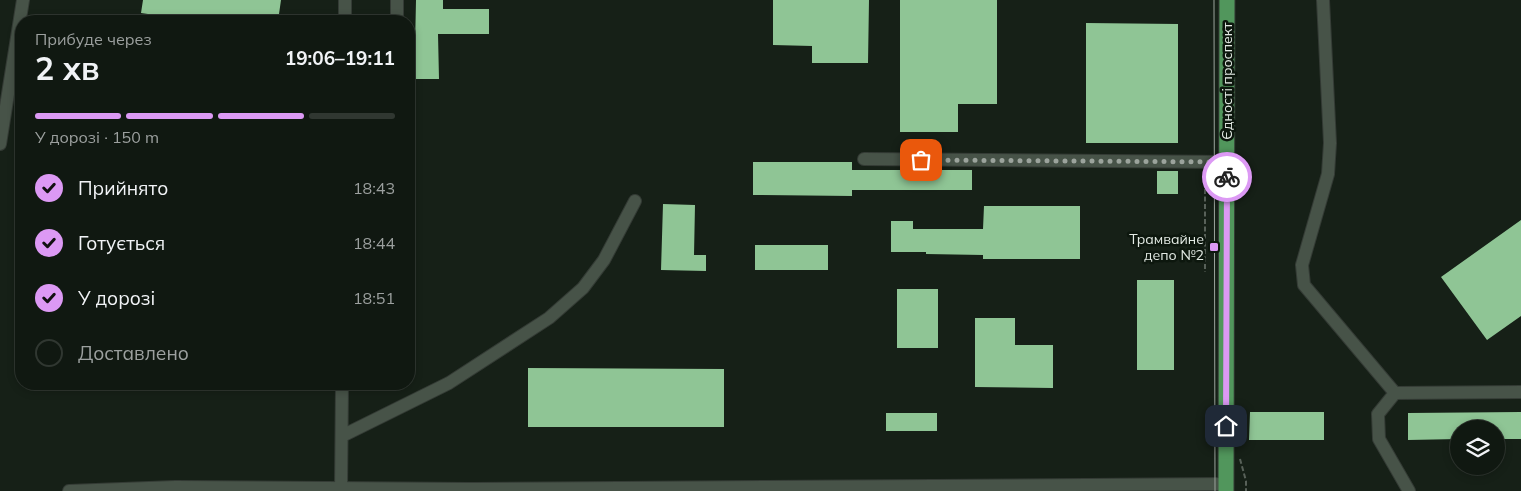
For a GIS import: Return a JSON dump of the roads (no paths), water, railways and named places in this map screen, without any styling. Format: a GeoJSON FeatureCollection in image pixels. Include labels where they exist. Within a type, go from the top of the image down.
{"type":"FeatureCollection","features":[{"type":"Feature","properties":{"kind":"main road","name":"Єдності проспект"},"geometry":{"type":"LineString","coordinates":[[1226,487],[1227,0]]}},
{"type":"Feature","properties":{"kind":"lane"},"geometry":{"type":"LineString","coordinates":[[22,15],[23,0]]}},
{"type":"Feature","properties":{"kind":"lane"},"geometry":{"type":"LineString","coordinates":[[345,15],[346,0]]}},
{"type":"Feature","properties":{"kind":"lane"},"geometry":{"type":"LineString","coordinates":[[397,0],[397,15]]}},
{"type":"Feature","properties":{"kind":"lane"},"geometry":{"type":"LineString","coordinates":[[1323,0],[1330,143],[1328,174],[1302,265],[1304,285],[1395,393]]}},
{"type":"Feature","properties":{"kind":"lane"},"geometry":{"type":"LineString","coordinates":[[0,144],[15,82]]}},
{"type":"Feature","properties":{"kind":"lane"},"geometry":{"type":"LineString","coordinates":[[864,159],[1227,162]]}},
{"type":"Feature","properties":{"kind":"lane"},"geometry":{"type":"LineString","coordinates":[[342,436],[449,383],[549,318],[583,288],[604,260],[635,202]]}},
{"type":"Feature","properties":{"kind":"lane"},"geometry":{"type":"LineString","coordinates":[[341,490],[342,390]]}},
{"type":"Feature","properties":{"kind":"lane"},"geometry":{"type":"LineString","coordinates":[[1395,393],[1521,392]]}},
{"type":"Feature","properties":{"kind":"lane"},"geometry":{"type":"LineString","coordinates":[[1395,393],[1378,414],[1379,439],[1409,491]]}},
{"type":"Feature","properties":{"kind":"lane"},"geometry":{"type":"LineString","coordinates":[[69,491],[175,487],[471,490],[1226,487]]}},
{"type":"Feature","properties":{"kind":"tram line"},"geometry":{"type":"LineString","coordinates":[[1214,0],[1215,491]]}},
{"type":"Feature","properties":{"kind":"place","name":"Трамвайне депо №2"},"geometry":{"type":"Point","coordinates":[1214,247]}}]}
